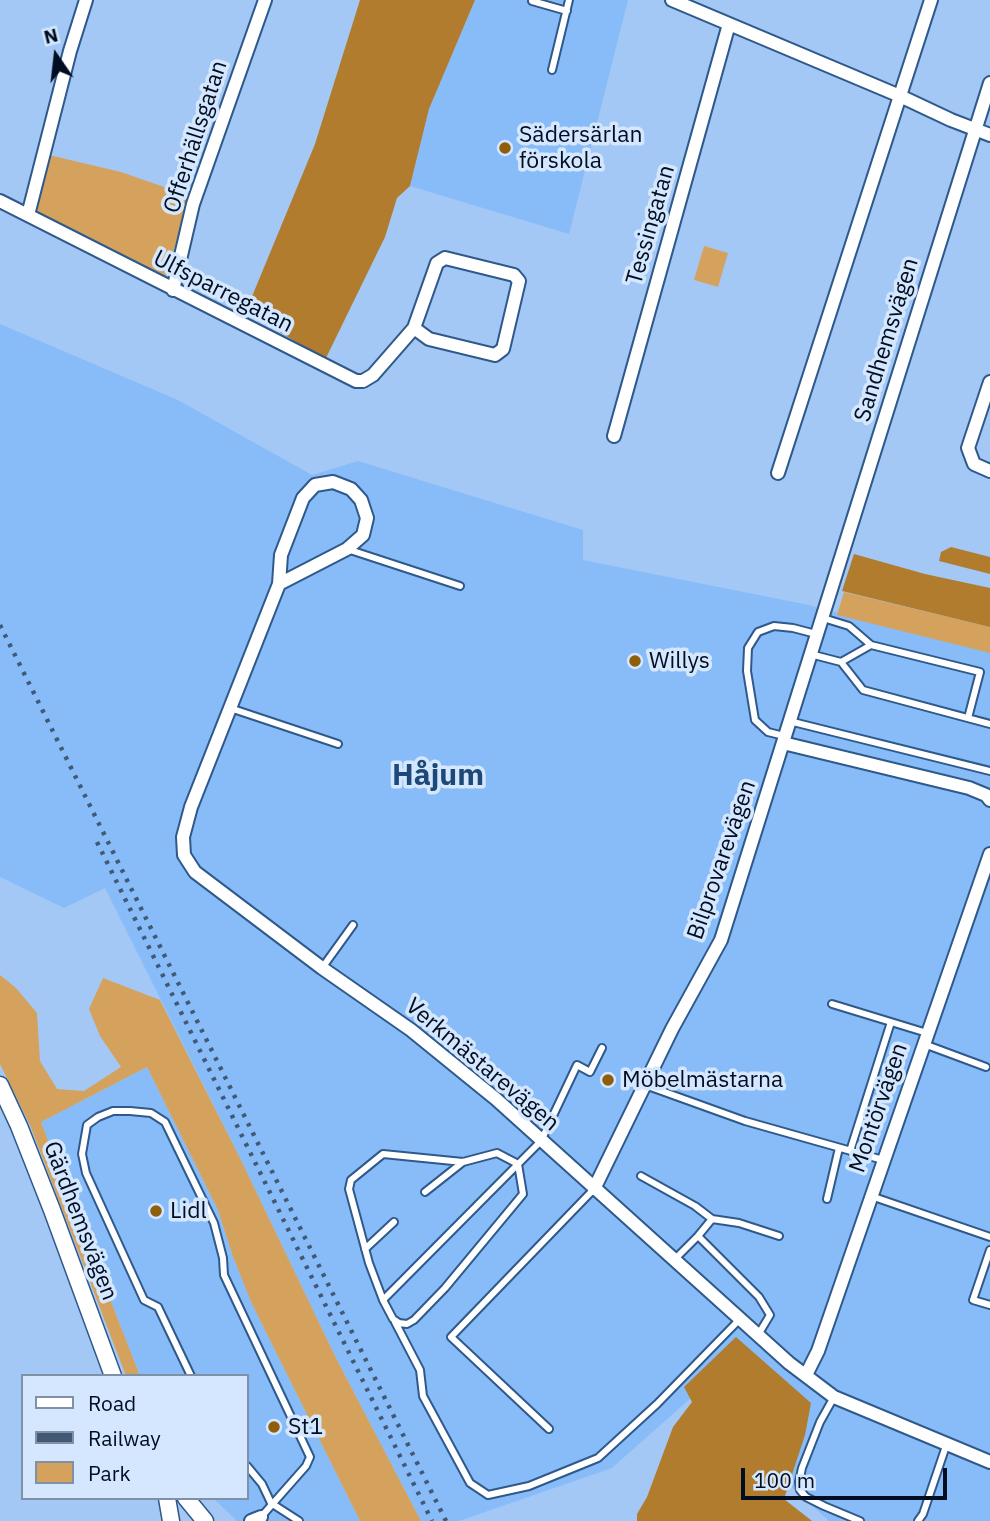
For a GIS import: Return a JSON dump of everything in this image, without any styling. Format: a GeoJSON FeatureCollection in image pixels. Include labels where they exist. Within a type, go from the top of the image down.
{"type":"FeatureCollection","features":[{"type":"Feature","properties":{"kind":"main road","name":"Gärdhemsvägen"},"geometry":{"type":"LineString","coordinates":[[0,1085],[43,1186],[112,1374]]}},
{"type":"Feature","properties":{"kind":"main road"},"geometry":{"type":"LineString","coordinates":[[167,1500],[171,1521]]}},
{"type":"Feature","properties":{"kind":"main road"},"geometry":{"type":"LineString","coordinates":[[188,1500],[205,1521]]}},
{"type":"Feature","properties":{"kind":"street"},"geometry":{"type":"LineString","coordinates":[[28,215],[69,51],[86,0]]}},
{"type":"Feature","properties":{"kind":"street","name":"Offerhällsgatan"},"geometry":{"type":"LineString","coordinates":[[173,290],[193,204],[265,0]]}},
{"type":"Feature","properties":{"kind":"street"},"geometry":{"type":"LineString","coordinates":[[672,0],[990,135]]}},
{"type":"Feature","properties":{"kind":"street"},"geometry":{"type":"LineString","coordinates":[[778,473],[931,0]]}},
{"type":"Feature","properties":{"kind":"street","name":"Tessingatan"},"geometry":{"type":"LineString","coordinates":[[614,436],[729,24]]}},
{"type":"Feature","properties":{"kind":"street","name":"Sandhemsvägen"},"geometry":{"type":"LineString","coordinates":[[823,613],[990,83]]}},
{"type":"Feature","properties":{"kind":"street","name":"Ulfsparregatan"},"geometry":{"type":"LineString","coordinates":[[0,201],[356,381],[363,381],[373,375],[414,328],[437,263],[445,258],[514,275],[519,281],[503,349],[495,355],[429,339],[414,328]]}},
{"type":"Feature","properties":{"kind":"street"},"geometry":{"type":"LineString","coordinates":[[990,382],[968,448],[974,464],[990,471]]}},
{"type":"Feature","properties":{"kind":"street","name":"Verkmästarevägen"},"geometry":{"type":"LineString","coordinates":[[279,584],[347,549],[363,535],[367,518],[361,500],[351,489],[333,482],[315,485],[303,498],[281,555],[279,584],[191,807],[183,837],[184,855],[195,872],[322,968],[411,1030],[516,1116],[674,1261],[834,1397],[990,1462]]}},
{"type":"Feature","properties":{"kind":"street","name":"Bilprovarevägen"},"geometry":{"type":"LineString","coordinates":[[594,1189],[672,1029],[721,940],[823,613]]}},
{"type":"Feature","properties":{"kind":"street"},"geometry":{"type":"LineString","coordinates":[[783,740],[969,788],[990,800]]}},
{"type":"Feature","properties":{"kind":"street","name":"Montörvägen"},"geometry":{"type":"LineString","coordinates":[[806,1375],[818,1351],[990,853]]}},
{"type":"Feature","properties":{"kind":"lane"},"geometry":{"type":"LineString","coordinates":[[552,70],[569,0]]}},
{"type":"Feature","properties":{"kind":"lane"},"geometry":{"type":"LineString","coordinates":[[532,1],[566,11]]}},
{"type":"Feature","properties":{"kind":"lane"},"geometry":{"type":"LineString","coordinates":[[347,549],[460,586]]}},
{"type":"Feature","properties":{"kind":"lane"},"geometry":{"type":"LineString","coordinates":[[823,613],[849,626],[871,645],[980,672],[968,718]]}},
{"type":"Feature","properties":{"kind":"lane"},"geometry":{"type":"LineString","coordinates":[[783,740],[768,732],[755,720],[747,671],[748,648],[758,632],[774,626],[816,634]]}},
{"type":"Feature","properties":{"kind":"lane"},"geometry":{"type":"LineString","coordinates":[[841,662],[871,645]]}},
{"type":"Feature","properties":{"kind":"lane"},"geometry":{"type":"LineString","coordinates":[[810,654],[841,662],[863,690],[990,724]]}},
{"type":"Feature","properties":{"kind":"lane"},"geometry":{"type":"LineString","coordinates":[[230,708],[338,744]]}},
{"type":"Feature","properties":{"kind":"lane"},"geometry":{"type":"LineString","coordinates":[[789,721],[990,771]]}},
{"type":"Feature","properties":{"kind":"lane"},"geometry":{"type":"LineString","coordinates":[[322,968],[353,925]]}},
{"type":"Feature","properties":{"kind":"lane"},"geometry":{"type":"LineString","coordinates":[[832,1004],[891,1022],[986,1067]]}},
{"type":"Feature","properties":{"kind":"lane"},"geometry":{"type":"LineString","coordinates":[[850,1151],[891,1022]]}},
{"type":"Feature","properties":{"kind":"lane"},"geometry":{"type":"LineString","coordinates":[[383,1300],[541,1140],[577,1065],[590,1072],[602,1048]]}},
{"type":"Feature","properties":{"kind":"lane"},"geometry":{"type":"LineString","coordinates":[[645,1085],[744,1121],[884,1160]]}},
{"type":"Feature","properties":{"kind":"lane"},"geometry":{"type":"LineString","coordinates":[[190,1374],[158,1307],[144,1300],[86,1173],[82,1154],[87,1125],[113,1111],[151,1113],[165,1122],[214,1223],[223,1258],[224,1275],[310,1457],[306,1466],[257,1520]]}},
{"type":"Feature","properties":{"kind":"lane"},"geometry":{"type":"LineString","coordinates":[[827,1199],[839,1148]]}},
{"type":"Feature","properties":{"kind":"lane"},"geometry":{"type":"LineString","coordinates":[[518,1164],[497,1153],[463,1162],[383,1154],[351,1180],[349,1189],[365,1249],[383,1300],[420,1370],[423,1396],[428,1407],[470,1483],[488,1495],[529,1486],[598,1458],[657,1404],[740,1319]]}},
{"type":"Feature","properties":{"kind":"lane"},"geometry":{"type":"LineString","coordinates":[[425,1192],[463,1162]]}},
{"type":"Feature","properties":{"kind":"lane"},"geometry":{"type":"LineString","coordinates":[[393,1320],[407,1324],[414,1320],[446,1288],[523,1194],[518,1164]]}},
{"type":"Feature","properties":{"kind":"lane"},"geometry":{"type":"LineString","coordinates":[[641,1176],[695,1206],[712,1219],[739,1223],[779,1236]]}},
{"type":"Feature","properties":{"kind":"lane"},"geometry":{"type":"LineString","coordinates":[[549,1429],[451,1337],[594,1189]]}},
{"type":"Feature","properties":{"kind":"lane"},"geometry":{"type":"LineString","coordinates":[[871,1196],[990,1237]]}},
{"type":"Feature","properties":{"kind":"lane"},"geometry":{"type":"LineString","coordinates":[[674,1261],[712,1219]]}},
{"type":"Feature","properties":{"kind":"lane"},"geometry":{"type":"LineString","coordinates":[[365,1249],[394,1222]]}},
{"type":"Feature","properties":{"kind":"lane"},"geometry":{"type":"LineString","coordinates":[[698,1236],[759,1297],[770,1315],[758,1335]]}},
{"type":"Feature","properties":{"kind":"lane"},"geometry":{"type":"LineString","coordinates":[[990,1250],[973,1300],[990,1305]]}},
{"type":"Feature","properties":{"kind":"lane"},"geometry":{"type":"LineString","coordinates":[[834,1397],[820,1422],[802,1468],[800,1490],[806,1497],[860,1521]]}},
{"type":"Feature","properties":{"kind":"lane"},"geometry":{"type":"LineString","coordinates":[[918,1521],[923,1514],[947,1446]]}},
{"type":"Feature","properties":{"kind":"lane"},"geometry":{"type":"LineString","coordinates":[[248,1467],[262,1484],[271,1503],[299,1521]]}},
{"type":"Feature","properties":{"kind":"shaded area"},"geometry":{"type":"Polygon","coordinates":[[[360,0],[475,0],[429,109],[410,186],[397,198],[385,237],[325,360],[246,311],[315,144],[360,0]]]}},
{"type":"Feature","properties":{"kind":"shaded area","name":"Sädersärlan förskola"},"geometry":{"type":"Polygon","coordinates":[[[475,0],[628,0],[569,234],[410,186],[429,109],[475,0]]]}},
{"type":"Feature","properties":{"kind":"shaded area"},"geometry":{"type":"Polygon","coordinates":[[[0,324],[178,400],[312,475],[358,461],[583,530],[583,560],[804,604],[990,652],[990,1521],[829,1521],[692,1397],[612,1468],[459,1521],[421,1521],[336,1358],[105,888],[64,908],[0,877],[0,324]]]}},
{"type":"Feature","properties":{"kind":"shaded area"},"geometry":{"type":"Polygon","coordinates":[[[951,547],[990,557],[990,574],[939,561],[941,552],[951,547]]]}},
{"type":"Feature","properties":{"kind":"shaded area"},"geometry":{"type":"Polygon","coordinates":[[[854,554],[925,574],[990,588],[990,627],[842,591],[854,554]]]}},
{"type":"Feature","properties":{"kind":"shaded area"},"geometry":{"type":"Polygon","coordinates":[[[147,1067],[218,1210],[252,1304],[360,1521],[237,1521],[215,1500],[248,1500],[248,1374],[139,1374],[41,1122],[147,1067]]]}},
{"type":"Feature","properties":{"kind":"shaded area"},"geometry":{"type":"Polygon","coordinates":[[[736,1337],[811,1403],[805,1435],[784,1499],[812,1521],[637,1521],[637,1514],[647,1497],[673,1427],[692,1402],[684,1387],[736,1337]]]}},
{"type":"Feature","properties":{"kind":"green space"},"geometry":{"type":"Polygon","coordinates":[[[49,155],[121,172],[190,196],[166,276],[34,210],[49,155]]]}},
{"type":"Feature","properties":{"kind":"green space"},"geometry":{"type":"Polygon","coordinates":[[[704,246],[728,253],[718,287],[694,280],[704,246]]]}},
{"type":"Feature","properties":{"kind":"green space"},"geometry":{"type":"Polygon","coordinates":[[[844,592],[990,627],[990,653],[837,615],[844,592]]]}},
{"type":"Feature","properties":{"kind":"green space"},"geometry":{"type":"Polygon","coordinates":[[[0,975],[16,988],[37,1013],[40,1061],[57,1089],[84,1091],[121,1067],[100,1036],[89,1009],[103,978],[160,1000],[241,1160],[336,1358],[421,1521],[360,1521],[252,1304],[218,1210],[147,1067],[41,1122],[139,1374],[125,1374],[30,1125],[0,1064],[0,975]]]}},
{"type":"Feature","properties":{"kind":"railway"},"geometry":{"type":"LineString","coordinates":[[0,625],[446,1521]]}},
{"type":"Feature","properties":{"kind":"railway"},"geometry":{"type":"LineString","coordinates":[[97,842],[432,1521]]}},
{"type":"Feature","properties":{"kind":"place","name":"Sädersärlan förskola"},"geometry":{"type":"Point","coordinates":[505,148]}},
{"type":"Feature","properties":{"kind":"place","name":"Willys"},"geometry":{"type":"Point","coordinates":[635,661]}},
{"type":"Feature","properties":{"kind":"place","name":"Möbelmästarna"},"geometry":{"type":"Point","coordinates":[608,1080]}},
{"type":"Feature","properties":{"kind":"place","name":"Lidl"},"geometry":{"type":"Point","coordinates":[156,1211]}},
{"type":"Feature","properties":{"kind":"place","name":"St1"},"geometry":{"type":"Point","coordinates":[274,1427]}},
{"type":"Feature","properties":{"kind":"district","name":"Håjum"},"geometry":{"type":"Point","coordinates":[438,776]}}]}
